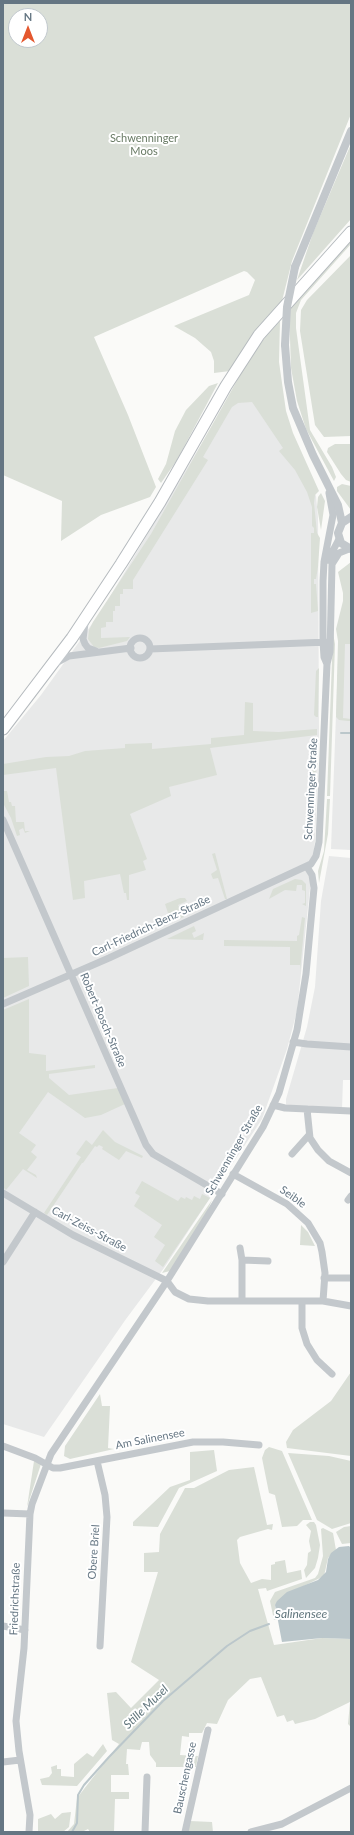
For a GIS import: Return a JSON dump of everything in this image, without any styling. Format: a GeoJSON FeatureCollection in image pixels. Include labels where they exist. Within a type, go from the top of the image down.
{"type":"FeatureCollection","features":[{"type":"Feature","properties":{"kind":"main road"},"geometry":{"type":"LineString","coordinates":[[3,729],[85,619],[160,502],[226,386],[259,335],[351,232]]}},
{"type":"Feature","properties":{"kind":"street"},"geometry":{"type":"LineString","coordinates":[[342,523],[338,505],[303,435],[293,408],[288,382],[285,345],[287,307],[295,266],[351,131]]}},
{"type":"Feature","properties":{"kind":"street"},"geometry":{"type":"LineString","coordinates":[[326,483],[351,514]]}},
{"type":"Feature","properties":{"kind":"street","name":"Schwenninger Straße"},"geometry":{"type":"LineString","coordinates":[[326,483],[332,503],[333,515],[324,572],[326,642]]}},
{"type":"Feature","properties":{"kind":"street"},"geometry":{"type":"LineString","coordinates":[[350,549],[339,539],[339,528],[342,523],[351,517]]}},
{"type":"Feature","properties":{"kind":"street","name":"Schwenninger Straße"},"geometry":{"type":"LineString","coordinates":[[324,572],[330,555],[339,539]]}},
{"type":"Feature","properties":{"kind":"street","name":"Schwenninger Straße"},"geometry":{"type":"LineString","coordinates":[[46,1464],[70,1424],[167,1281],[222,1194],[263,1127],[279,1093],[293,1042],[306,974],[314,888],[312,875],[308,867],[316,856],[319,842],[327,664],[324,657],[332,564],[339,553],[350,549]]}},
{"type":"Feature","properties":{"kind":"street"},"geometry":{"type":"LineString","coordinates":[[85,619],[83,639],[88,648],[98,652]]}},
{"type":"Feature","properties":{"kind":"street"},"geometry":{"type":"LineString","coordinates":[[140,638],[146,640],[150,649],[148,654],[140,658],[134,655],[131,648],[133,642],[140,638]]}},
{"type":"Feature","properties":{"kind":"street"},"geometry":{"type":"LineString","coordinates":[[150,649],[326,642]]}},
{"type":"Feature","properties":{"kind":"street"},"geometry":{"type":"LineString","coordinates":[[51,666],[66,657],[131,648]]}},
{"type":"Feature","properties":{"kind":"street","name":"Robert-Bosch-Straße"},"geometry":{"type":"LineString","coordinates":[[3,820],[146,1145],[153,1154],[222,1194]]}},
{"type":"Feature","properties":{"kind":"street","name":"Carl-Friedrich-Benz-Straße"},"geometry":{"type":"LineString","coordinates":[[3,1004],[308,867]]}},
{"type":"Feature","properties":{"kind":"street"},"geometry":{"type":"LineString","coordinates":[[293,1042],[351,1047]]}},
{"type":"Feature","properties":{"kind":"street"},"geometry":{"type":"LineString","coordinates":[[273,1105],[285,1108],[351,1112]]}},
{"type":"Feature","properties":{"kind":"street"},"geometry":{"type":"LineString","coordinates":[[307,1109],[309,1135],[318,1150],[329,1161],[351,1173]]}},
{"type":"Feature","properties":{"kind":"street"},"geometry":{"type":"LineString","coordinates":[[292,1154],[309,1135]]}},
{"type":"Feature","properties":{"kind":"street","name":"Seible"},"geometry":{"type":"LineString","coordinates":[[233,1174],[287,1204],[308,1223],[320,1243],[324,1261],[323,1301]]}},
{"type":"Feature","properties":{"kind":"street","name":"Carl-Zeiss-Straße"},"geometry":{"type":"LineString","coordinates":[[3,1193],[73,1235],[167,1281]]}},
{"type":"Feature","properties":{"kind":"street"},"geometry":{"type":"LineString","coordinates":[[3,1262],[35,1212]]}},
{"type":"Feature","properties":{"kind":"street"},"geometry":{"type":"LineString","coordinates":[[240,1248],[242,1260],[242,1301]]}},
{"type":"Feature","properties":{"kind":"street"},"geometry":{"type":"LineString","coordinates":[[242,1260],[268,1260]]}},
{"type":"Feature","properties":{"kind":"street"},"geometry":{"type":"LineString","coordinates":[[324,1278],[351,1278]]}},
{"type":"Feature","properties":{"kind":"street"},"geometry":{"type":"LineString","coordinates":[[167,1281],[175,1292],[189,1299],[242,1301],[323,1301],[351,1306]]}},
{"type":"Feature","properties":{"kind":"street"},"geometry":{"type":"LineString","coordinates":[[302,1301],[302,1328],[307,1344],[317,1360],[332,1374]]}},
{"type":"Feature","properties":{"kind":"street","name":"Am Salinensee"},"geometry":{"type":"LineString","coordinates":[[3,1446],[53,1468],[60,1468],[193,1442],[224,1442],[259,1445]]}},
{"type":"Feature","properties":{"kind":"street","name":"Obere Briel"},"geometry":{"type":"LineString","coordinates":[[97,1461],[105,1496],[107,1517],[100,1646]]}},
{"type":"Feature","properties":{"kind":"street","name":"Friedrichstraße"},"geometry":{"type":"LineString","coordinates":[[29,1832],[30,1815],[20,1760],[16,1721],[25,1630],[30,1514],[46,1464]]}},
{"type":"Feature","properties":{"kind":"street"},"geometry":{"type":"LineString","coordinates":[[3,1512],[30,1514]]}},
{"type":"Feature","properties":{"kind":"street"},"geometry":{"type":"LineString","coordinates":[[3,1626],[25,1630]]}},
{"type":"Feature","properties":{"kind":"street","name":"Bauschengasse"},"geometry":{"type":"LineString","coordinates":[[185,1832],[199,1774],[204,1740],[208,1730]]}},
{"type":"Feature","properties":{"kind":"street"},"geometry":{"type":"LineString","coordinates":[[3,1762],[20,1760]]}},
{"type":"Feature","properties":{"kind":"street"},"geometry":{"type":"LineString","coordinates":[[145,1832],[147,1777]]}},
{"type":"Feature","properties":{"kind":"street"},"geometry":{"type":"LineString","coordinates":[[251,1832],[282,1824],[351,1788]]}},
{"type":"Feature","properties":{"kind":"shaded area"},"geometry":{"type":"Polygon","coordinates":[[[273,397],[316,496],[318,517],[319,735],[315,841],[297,1011],[287,1049],[262,1119],[164,1268],[126,1319],[44,1437],[3,1424],[3,741],[41,695],[102,610],[229,398],[273,397]]]}},
{"type":"Feature","properties":{"kind":"shaded area"},"geometry":{"type":"Polygon","coordinates":[[[339,634],[351,635],[351,850],[331,849],[339,634]]]}},
{"type":"Feature","properties":{"kind":"shaded area"},"geometry":{"type":"Polygon","coordinates":[[[329,856],[351,858],[351,1080],[343,1080],[342,1109],[286,1106],[286,1099],[307,1027],[315,987],[321,901],[329,856]]]}},
{"type":"Feature","properties":{"kind":"green space","name":"Schwenninger Moos"},"geometry":{"type":"Polygon","coordinates":[[[3,3],[351,3],[351,114],[292,261],[282,301],[230,371],[214,373],[214,361],[211,352],[195,338],[174,326],[249,295],[255,280],[244,271],[94,337],[128,415],[156,487],[150,497],[101,515],[61,541],[62,501],[3,475],[3,3]]]}},
{"type":"Feature","properties":{"kind":"green space"},"geometry":{"type":"Polygon","coordinates":[[[351,144],[351,219],[297,280],[313,233],[351,144]]]}},
{"type":"Feature","properties":{"kind":"green space"},"geometry":{"type":"Polygon","coordinates":[[[351,238],[351,244],[301,300],[296,313],[296,328],[310,430],[332,467],[336,477],[334,481],[306,429],[297,401],[291,368],[289,309],[351,238]]]}},
{"type":"Feature","properties":{"kind":"green space"},"geometry":{"type":"Polygon","coordinates":[[[351,255],[351,436],[324,437],[315,425],[300,331],[301,310],[307,300],[351,255]]]}},
{"type":"Feature","properties":{"kind":"green space"},"geometry":{"type":"Polygon","coordinates":[[[280,321],[279,362],[286,411],[293,433],[319,491],[315,495],[314,503],[317,533],[320,538],[318,567],[316,579],[314,579],[314,584],[316,584],[318,611],[311,613],[311,533],[314,533],[314,528],[312,526],[312,507],[307,492],[295,470],[279,451],[283,448],[252,402],[238,403],[232,407],[203,457],[208,460],[133,580],[133,589],[123,589],[123,594],[120,594],[120,606],[115,606],[115,611],[113,611],[113,622],[106,622],[106,627],[101,628],[101,638],[130,637],[127,641],[99,648],[94,647],[88,639],[89,630],[93,622],[151,534],[248,361],[266,336],[280,321]]]}},
{"type":"Feature","properties":{"kind":"green space"},"geometry":{"type":"Polygon","coordinates":[[[218,383],[177,460],[161,483],[158,479],[166,464],[175,431],[186,410],[209,386],[218,383]]]}},
{"type":"Feature","properties":{"kind":"green space"},"geometry":{"type":"Polygon","coordinates":[[[335,444],[351,444],[351,482],[346,480],[341,474],[327,452],[328,448],[335,444]]]}},
{"type":"Feature","properties":{"kind":"green space"},"geometry":{"type":"Polygon","coordinates":[[[342,484],[351,486],[351,510],[337,491],[337,487],[342,484]]]}},
{"type":"Feature","properties":{"kind":"green space"},"geometry":{"type":"Polygon","coordinates":[[[321,493],[325,501],[321,530],[317,507],[318,497],[321,493]]]}},
{"type":"Feature","properties":{"kind":"green space"},"geometry":{"type":"Polygon","coordinates":[[[351,562],[351,644],[345,644],[343,718],[351,719],[351,721],[348,721],[339,720],[336,717],[338,641],[336,629],[343,601],[343,593],[338,572],[351,562]]]}},
{"type":"Feature","properties":{"kind":"green space"},"geometry":{"type":"Polygon","coordinates":[[[333,633],[335,644],[330,796],[327,796],[333,633]]]}},
{"type":"Feature","properties":{"kind":"green space"},"geometry":{"type":"Polygon","coordinates":[[[319,668],[318,717],[316,717],[314,715],[316,671],[319,668]]]}},
{"type":"Feature","properties":{"kind":"green space"},"geometry":{"type":"Polygon","coordinates":[[[245,702],[253,703],[253,731],[279,732],[317,729],[317,735],[210,748],[217,775],[169,787],[171,796],[130,814],[147,859],[143,861],[146,870],[129,875],[129,900],[127,900],[126,893],[124,893],[120,874],[84,881],[85,898],[73,900],[56,768],[3,775],[3,764],[46,757],[69,756],[85,751],[125,748],[125,744],[152,743],[152,749],[211,744],[211,738],[244,735],[245,702]]]}},
{"type":"Feature","properties":{"kind":"green space"},"geometry":{"type":"Polygon","coordinates":[[[313,753],[317,753],[314,808],[312,808],[313,753]]]}},
{"type":"Feature","properties":{"kind":"green space"},"geometry":{"type":"Polygon","coordinates":[[[3,791],[7,791],[9,802],[11,802],[12,806],[15,806],[16,822],[24,822],[25,831],[30,831],[25,833],[23,828],[19,830],[20,835],[17,836],[11,818],[3,803],[3,791]]]}},
{"type":"Feature","properties":{"kind":"green space"},"geometry":{"type":"Polygon","coordinates":[[[327,799],[330,799],[328,834],[319,883],[318,871],[324,851],[327,799]]]}},
{"type":"Feature","properties":{"kind":"green space"},"geometry":{"type":"Polygon","coordinates":[[[215,853],[227,899],[225,899],[218,878],[213,879],[211,874],[217,870],[212,854],[215,853]]]}},
{"type":"Feature","properties":{"kind":"green space"},"geometry":{"type":"Polygon","coordinates":[[[295,879],[302,880],[306,884],[306,906],[302,904],[305,903],[305,891],[302,890],[302,885],[297,885],[296,891],[285,890],[269,899],[273,889],[295,879]]]}},
{"type":"Feature","properties":{"kind":"green space"},"geometry":{"type":"Polygon","coordinates":[[[180,898],[185,898],[187,901],[178,905],[184,917],[171,922],[165,904],[180,898]]]}},
{"type":"Feature","properties":{"kind":"green space"},"geometry":{"type":"Polygon","coordinates":[[[302,917],[305,918],[300,972],[300,965],[290,965],[290,947],[224,946],[224,940],[297,941],[302,917]]]}},
{"type":"Feature","properties":{"kind":"green space"},"geometry":{"type":"Polygon","coordinates":[[[194,926],[196,931],[192,933],[194,938],[204,933],[203,940],[167,939],[194,926]]]}},
{"type":"Feature","properties":{"kind":"green space"},"geometry":{"type":"Polygon","coordinates":[[[28,957],[29,986],[3,998],[3,958],[28,957]]]}},
{"type":"Feature","properties":{"kind":"green space"},"geometry":{"type":"Polygon","coordinates":[[[29,999],[29,1053],[46,1055],[46,1071],[95,1065],[95,1068],[49,1074],[49,1078],[69,1095],[118,1088],[125,1104],[101,1115],[85,1118],[48,1092],[19,1133],[36,1145],[31,1152],[37,1157],[27,1170],[36,1175],[37,1178],[23,1169],[6,1190],[3,1187],[3,1010],[29,999]]]}},
{"type":"Feature","properties":{"kind":"green space"},"geometry":{"type":"Polygon","coordinates":[[[103,1130],[115,1142],[143,1156],[142,1158],[126,1151],[119,1160],[102,1149],[103,1147],[99,1145],[97,1147],[95,1146],[47,1215],[44,1213],[81,1157],[76,1154],[86,1140],[92,1145],[103,1130]]]}},
{"type":"Feature","properties":{"kind":"green space"},"geometry":{"type":"Polygon","coordinates":[[[142,1181],[178,1201],[181,1197],[185,1199],[186,1197],[192,1200],[194,1196],[200,1199],[202,1194],[210,1198],[163,1267],[155,1261],[165,1245],[154,1237],[162,1225],[134,1206],[140,1196],[135,1193],[142,1181]]]}},
{"type":"Feature","properties":{"kind":"green space"},"geometry":{"type":"Polygon","coordinates":[[[212,1200],[205,1217],[170,1271],[162,1273],[212,1200]]]}},
{"type":"Feature","properties":{"kind":"green space"},"geometry":{"type":"Polygon","coordinates":[[[301,1225],[308,1232],[315,1246],[300,1245],[301,1225]]]}},
{"type":"Feature","properties":{"kind":"green space"},"geometry":{"type":"Polygon","coordinates":[[[351,1372],[351,1456],[287,1448],[286,1442],[293,1430],[331,1401],[351,1372]]]}},
{"type":"Feature","properties":{"kind":"green space"},"geometry":{"type":"Polygon","coordinates":[[[100,1394],[102,1406],[110,1406],[108,1448],[114,1449],[70,1459],[64,1456],[65,1446],[100,1394]]]}},
{"type":"Feature","properties":{"kind":"green space"},"geometry":{"type":"Polygon","coordinates":[[[269,1447],[282,1451],[312,1520],[303,1520],[297,1526],[282,1527],[275,1495],[269,1493],[262,1458],[265,1450],[269,1447]]]}},
{"type":"Feature","properties":{"kind":"green space"},"geometry":{"type":"Polygon","coordinates":[[[214,1450],[217,1471],[179,1488],[158,1527],[133,1526],[133,1522],[170,1487],[190,1480],[190,1452],[214,1450]]]}},
{"type":"Feature","properties":{"kind":"green space"},"geometry":{"type":"Polygon","coordinates":[[[288,1453],[329,1456],[351,1461],[351,1523],[332,1529],[317,1520],[288,1453]]]}},
{"type":"Feature","properties":{"kind":"green space"},"geometry":{"type":"Polygon","coordinates":[[[34,1461],[41,1464],[27,1507],[34,1461]]]}},
{"type":"Feature","properties":{"kind":"green space"},"geometry":{"type":"Polygon","coordinates":[[[254,1467],[267,1525],[273,1524],[272,1530],[268,1529],[240,1537],[237,1540],[240,1563],[251,1583],[262,1579],[271,1580],[271,1565],[275,1564],[275,1562],[285,1560],[287,1573],[301,1570],[302,1579],[267,1591],[266,1588],[258,1589],[274,1645],[322,1638],[351,1639],[351,1727],[348,1724],[350,1702],[315,1719],[295,1724],[293,1720],[287,1722],[284,1715],[277,1717],[261,1677],[250,1679],[228,1700],[217,1724],[207,1723],[202,1733],[189,1733],[189,1737],[182,1736],[180,1755],[198,1756],[196,1767],[156,1767],[156,1763],[150,1755],[149,1742],[142,1742],[140,1750],[127,1749],[126,1764],[128,1764],[129,1775],[111,1775],[111,1792],[129,1792],[129,1799],[115,1799],[114,1832],[90,1832],[88,1829],[82,1832],[67,1832],[74,1824],[77,1798],[119,1744],[112,1740],[107,1693],[116,1692],[131,1708],[159,1680],[131,1662],[158,1572],[144,1572],[144,1553],[159,1552],[160,1534],[185,1488],[194,1488],[229,1470],[254,1467]]]}},
{"type":"Feature","properties":{"kind":"green space"},"geometry":{"type":"Polygon","coordinates":[[[310,1522],[314,1522],[316,1525],[320,1545],[315,1568],[306,1578],[304,1570],[307,1565],[308,1553],[311,1551],[309,1541],[311,1531],[306,1525],[310,1522]]]}},
{"type":"Feature","properties":{"kind":"green space"},"geometry":{"type":"Polygon","coordinates":[[[351,1526],[351,1543],[342,1544],[336,1532],[344,1527],[351,1526]]]}},
{"type":"Feature","properties":{"kind":"green space"},"geometry":{"type":"Polygon","coordinates":[[[323,1528],[333,1533],[336,1550],[328,1558],[324,1576],[300,1588],[275,1605],[277,1620],[274,1620],[270,1601],[275,1592],[315,1578],[318,1574],[323,1556],[321,1529],[323,1528]]]}},
{"type":"Feature","properties":{"kind":"green space"},"geometry":{"type":"Polygon","coordinates":[[[103,1744],[107,1751],[77,1786],[42,1785],[40,1779],[49,1777],[52,1773],[51,1767],[57,1765],[57,1769],[61,1769],[61,1776],[74,1777],[74,1764],[87,1753],[93,1757],[103,1744]]]}},
{"type":"Feature","properties":{"kind":"green space"},"geometry":{"type":"Polygon","coordinates":[[[71,1812],[69,1827],[63,1832],[38,1832],[38,1819],[51,1814],[55,1819],[62,1813],[71,1812]]]}},
{"type":"Feature","properties":{"kind":"green space"},"geometry":{"type":"Polygon","coordinates":[[[190,1821],[212,1822],[213,1832],[187,1832],[190,1821]]]}},
{"type":"Feature","properties":{"kind":"water","name":"Salinensee"},"geometry":{"type":"Polygon","coordinates":[[[349,1546],[351,1548],[351,1639],[322,1638],[282,1642],[275,1605],[277,1601],[287,1592],[318,1580],[326,1572],[328,1559],[331,1553],[339,1547],[349,1546]]]}},
{"type":"Feature","properties":{"kind":"waterway"},"geometry":{"type":"LineString","coordinates":[[341,733],[351,733]]}},
{"type":"Feature","properties":{"kind":"waterway","name":"Stille Musel"},"geometry":{"type":"LineString","coordinates":[[72,1832],[77,1823],[78,1795],[84,1785],[109,1757],[163,1701],[227,1646],[250,1631],[269,1624]]}}]}
